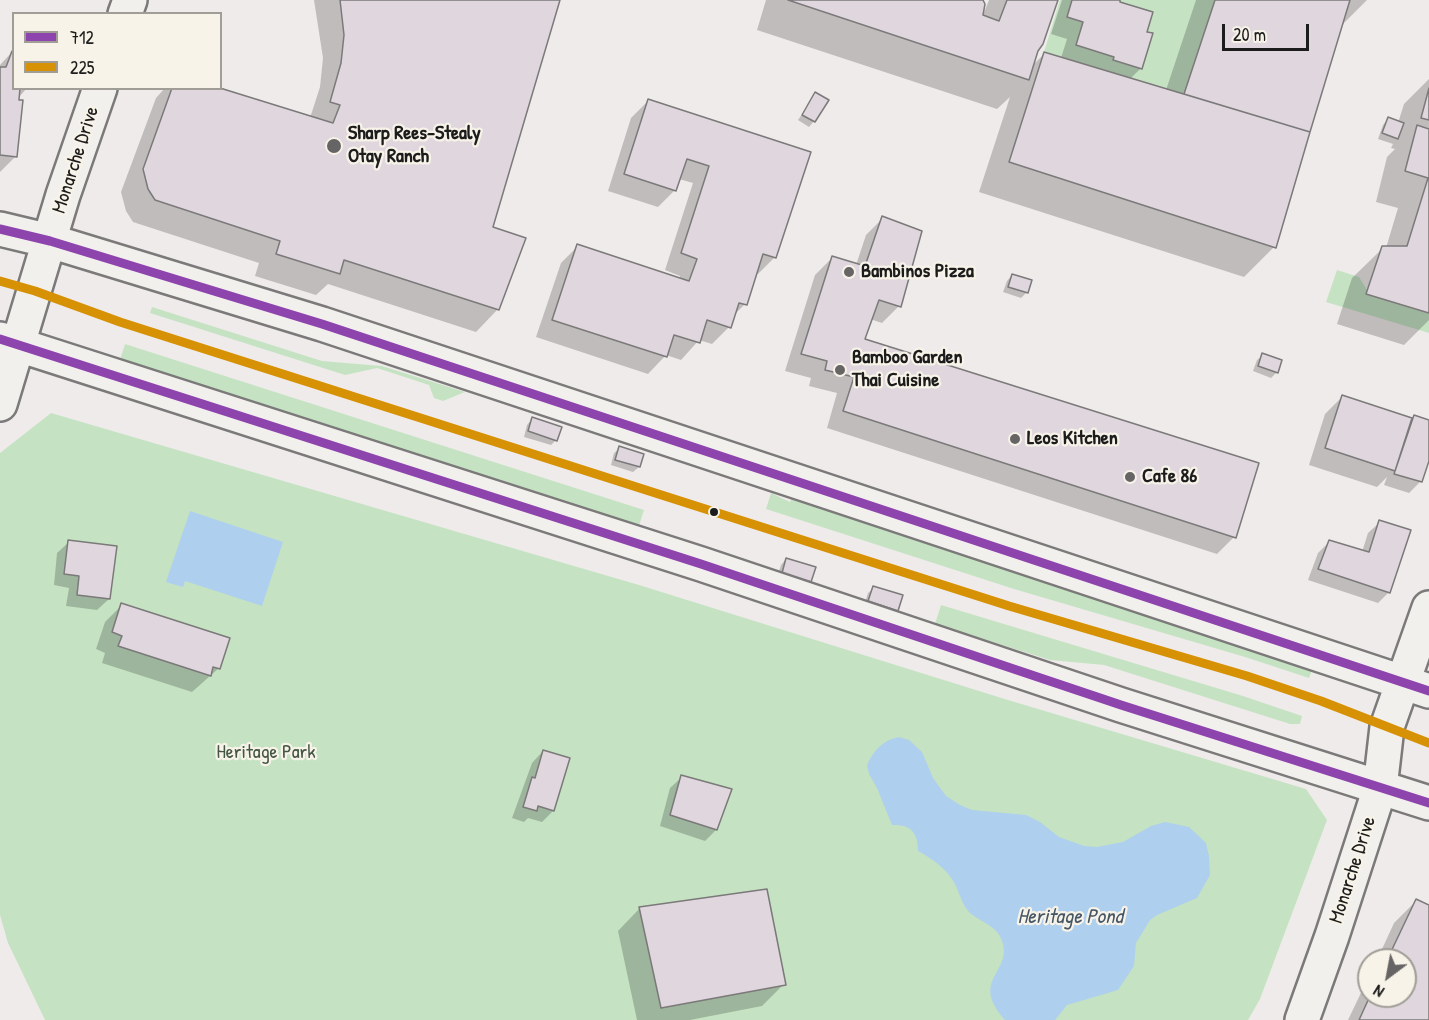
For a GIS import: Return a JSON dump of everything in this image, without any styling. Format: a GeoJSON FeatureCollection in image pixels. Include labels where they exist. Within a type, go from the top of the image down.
{"type":"FeatureCollection","features":[{"type":"Feature","properties":{"kind":"main road","name":"Monarche Drive"},"geometry":{"type":"LineString","coordinates":[[0,404],[9,341],[50,242],[63,195],[99,90]]}},
{"type":"Feature","properties":{"kind":"main road"},"geometry":{"type":"LineString","coordinates":[[0,229],[322,324],[1416,687]]}},
{"type":"Feature","properties":{"kind":"main road"},"geometry":{"type":"LineString","coordinates":[[9,341],[701,564],[1099,697],[1429,803]]}},
{"type":"Feature","properties":{"kind":"main road","name":"Monarche Drive"},"geometry":{"type":"LineString","coordinates":[[1302,1020],[1380,788],[1387,727],[1416,687],[1429,608]]}},
{"type":"Feature","properties":{"kind":"green space"},"geometry":{"type":"Polygon","coordinates":[[[1060,0],[1215,0],[1184,94],[1044,52],[1060,0]]]}},
{"type":"Feature","properties":{"kind":"green space"},"geometry":{"type":"Polygon","coordinates":[[[1337,270],[1359,277],[1367,290],[1429,313],[1429,333],[1326,302],[1337,270]]]}},
{"type":"Feature","properties":{"kind":"green space"},"geometry":{"type":"Polygon","coordinates":[[[152,307],[322,361],[382,366],[465,392],[443,401],[434,398],[429,385],[377,368],[345,375],[150,313],[152,307]]]}},
{"type":"Feature","properties":{"kind":"green space"},"geometry":{"type":"Polygon","coordinates":[[[125,344],[644,510],[638,529],[119,363],[125,344]]]}},
{"type":"Feature","properties":{"kind":"green space","name":"Heritage Park"},"geometry":{"type":"Polygon","coordinates":[[[51,413],[639,585],[1008,700],[1306,789],[1327,820],[1260,999],[1248,1020],[45,1020],[8,943],[0,915],[0,453],[51,413]]]}},
{"type":"Feature","properties":{"kind":"green space"},"geometry":{"type":"Polygon","coordinates":[[[771,493],[790,502],[792,497],[1314,665],[1309,678],[1014,589],[766,509],[771,493]]]}},
{"type":"Feature","properties":{"kind":"green space"},"geometry":{"type":"Polygon","coordinates":[[[941,605],[1243,696],[1302,716],[1300,724],[1290,724],[1104,665],[1050,660],[935,624],[941,605]]]}},
{"type":"Feature","properties":{"kind":"water"},"geometry":{"type":"Polygon","coordinates":[[[190,511],[283,542],[262,606],[185,581],[183,587],[166,582],[190,511]]]}},
{"type":"Feature","properties":{"kind":"water","name":"Heritage Pond"},"geometry":{"type":"Polygon","coordinates":[[[899,737],[909,740],[922,752],[933,778],[946,796],[960,805],[972,810],[1026,815],[1040,822],[1059,837],[1084,846],[1097,847],[1123,842],[1151,826],[1165,822],[1189,827],[1206,843],[1210,875],[1197,898],[1150,920],[1136,943],[1134,966],[1118,990],[1067,1005],[1055,1020],[1005,1020],[995,1006],[991,995],[991,986],[1004,954],[1001,938],[994,929],[967,910],[955,884],[944,869],[918,851],[915,834],[904,826],[892,825],[869,774],[867,765],[876,750],[884,743],[899,737]]]}},
{"type":"Feature","properties":{"kind":"building","name":"Sharp Rees-Stealy Otay Ranch"},"geometry":{"type":"Polygon","coordinates":[[[340,0],[560,0],[493,227],[526,238],[499,310],[344,260],[340,274],[276,254],[280,241],[155,200],[148,189],[143,169],[171,90],[222,89],[333,123],[340,105],[330,102],[341,63],[344,35],[340,0]]]}},
{"type":"Feature","properties":{"kind":"building"},"geometry":{"type":"Polygon","coordinates":[[[788,0],[983,0],[985,4],[983,15],[999,21],[1007,0],[1058,0],[1029,80],[788,0]]]}},
{"type":"Feature","properties":{"kind":"building"},"geometry":{"type":"Polygon","coordinates":[[[1072,0],[1120,0],[1120,2],[1153,12],[1147,32],[1153,33],[1142,69],[1076,45],[1083,22],[1067,17],[1072,0]]]}},
{"type":"Feature","properties":{"kind":"building"},"geometry":{"type":"Polygon","coordinates":[[[1215,0],[1350,0],[1310,132],[1184,94],[1215,0]]]}},
{"type":"Feature","properties":{"kind":"building"},"geometry":{"type":"Polygon","coordinates":[[[12,51],[12,90],[20,90],[19,100],[23,100],[17,157],[0,155],[0,67],[6,67],[12,51]]]}},
{"type":"Feature","properties":{"kind":"building"},"geometry":{"type":"Polygon","coordinates":[[[1044,52],[1310,132],[1276,248],[1009,162],[1044,52]]]}},
{"type":"Feature","properties":{"kind":"building"},"geometry":{"type":"Polygon","coordinates":[[[1429,88],[1429,120],[1421,118],[1429,88]]]}},
{"type":"Feature","properties":{"kind":"building"},"geometry":{"type":"Polygon","coordinates":[[[815,92],[829,100],[815,122],[802,115],[815,92]]]}},
{"type":"Feature","properties":{"kind":"building"},"geometry":{"type":"Polygon","coordinates":[[[648,99],[811,152],[776,258],[763,254],[747,305],[739,303],[731,328],[707,320],[700,343],[674,335],[667,357],[552,320],[577,244],[689,281],[697,259],[681,253],[709,166],[687,159],[676,191],[624,174],[648,99]]]}},
{"type":"Feature","properties":{"kind":"building"},"geometry":{"type":"Polygon","coordinates":[[[1388,117],[1404,123],[1398,139],[1382,133],[1388,117]]]}},
{"type":"Feature","properties":{"kind":"building"},"geometry":{"type":"Polygon","coordinates":[[[1417,125],[1429,129],[1429,313],[1366,294],[1382,246],[1407,246],[1428,178],[1405,171],[1417,125]]]}},
{"type":"Feature","properties":{"kind":"building"},"geometry":{"type":"Polygon","coordinates":[[[882,216],[922,231],[901,307],[879,300],[865,339],[1259,463],[1236,538],[843,411],[854,377],[825,370],[827,361],[801,354],[832,256],[865,266],[882,216]]]}},
{"type":"Feature","properties":{"kind":"building"},"geometry":{"type":"Polygon","coordinates":[[[1012,274],[1032,280],[1028,293],[1008,287],[1012,274]]]}},
{"type":"Feature","properties":{"kind":"building"},"geometry":{"type":"Polygon","coordinates":[[[1262,353],[1282,360],[1278,373],[1258,366],[1262,353]]]}},
{"type":"Feature","properties":{"kind":"building"},"geometry":{"type":"Polygon","coordinates":[[[1342,395],[1412,418],[1395,471],[1325,448],[1342,395]]]}},
{"type":"Feature","properties":{"kind":"building"},"geometry":{"type":"Polygon","coordinates":[[[1414,415],[1429,420],[1429,461],[1422,482],[1394,474],[1414,415]]]}},
{"type":"Feature","properties":{"kind":"building"},"geometry":{"type":"Polygon","coordinates":[[[532,417],[562,427],[557,441],[528,431],[532,417]]]}},
{"type":"Feature","properties":{"kind":"building"},"geometry":{"type":"Polygon","coordinates":[[[619,446],[644,454],[640,467],[615,460],[619,446]]]}},
{"type":"Feature","properties":{"kind":"building"},"geometry":{"type":"Polygon","coordinates":[[[1379,520],[1411,530],[1390,593],[1318,569],[1329,540],[1369,552],[1379,520]]]}},
{"type":"Feature","properties":{"kind":"building"},"geometry":{"type":"Polygon","coordinates":[[[68,540],[117,546],[110,599],[77,595],[79,576],[64,574],[68,540]]]}},
{"type":"Feature","properties":{"kind":"building"},"geometry":{"type":"Polygon","coordinates":[[[786,558],[816,567],[811,582],[782,573],[786,558]]]}},
{"type":"Feature","properties":{"kind":"building"},"geometry":{"type":"Polygon","coordinates":[[[873,586],[903,595],[898,611],[868,601],[873,586]]]}},
{"type":"Feature","properties":{"kind":"building"},"geometry":{"type":"Polygon","coordinates":[[[121,603],[230,638],[220,669],[213,667],[211,676],[118,646],[122,636],[112,632],[121,603]]]}},
{"type":"Feature","properties":{"kind":"building"},"geometry":{"type":"Polygon","coordinates":[[[543,750],[570,758],[554,811],[538,806],[537,811],[523,807],[543,750]]]}},
{"type":"Feature","properties":{"kind":"building"},"geometry":{"type":"Polygon","coordinates":[[[681,775],[732,789],[717,830],[670,815],[681,775]]]}},
{"type":"Feature","properties":{"kind":"building"},"geometry":{"type":"Polygon","coordinates":[[[767,889],[786,985],[661,1008],[639,907],[767,889]]]}},
{"type":"Feature","properties":{"kind":"building"},"geometry":{"type":"Polygon","coordinates":[[[1416,899],[1429,905],[1429,1020],[1359,1020],[1364,1008],[1417,1008],[1417,948],[1393,948],[1416,899]]]}},
{"type":"Feature","properties":{"kind":"transit line","name":"712"},"geometry":{"type":"LineString","coordinates":[[0,229],[50,241],[322,324],[1429,691]]}},
{"type":"Feature","properties":{"kind":"transit line","name":"225"},"geometry":{"type":"LineString","coordinates":[[0,281],[35,291],[120,322],[1009,606],[1247,676],[1321,701],[1429,743]]}},
{"type":"Feature","properties":{"kind":"transit line","name":"712"},"geometry":{"type":"LineString","coordinates":[[0,339],[701,564],[1121,705],[1429,803]]}},
{"type":"Feature","properties":{"kind":"place","name":"Sharp Rees-Stealy Otay Ranch"},"geometry":{"type":"Point","coordinates":[334,146]}},
{"type":"Feature","properties":{"kind":"place","name":"Bambinos Pizza"},"geometry":{"type":"Point","coordinates":[849,272]}},
{"type":"Feature","properties":{"kind":"place","name":"Bamboo Garden Thai Cuisine"},"geometry":{"type":"Point","coordinates":[840,370]}},
{"type":"Feature","properties":{"kind":"place","name":"Leos Kitchen"},"geometry":{"type":"Point","coordinates":[1015,439]}},
{"type":"Feature","properties":{"kind":"place","name":"Cafe 86"},"geometry":{"type":"Point","coordinates":[1130,477]}}]}
